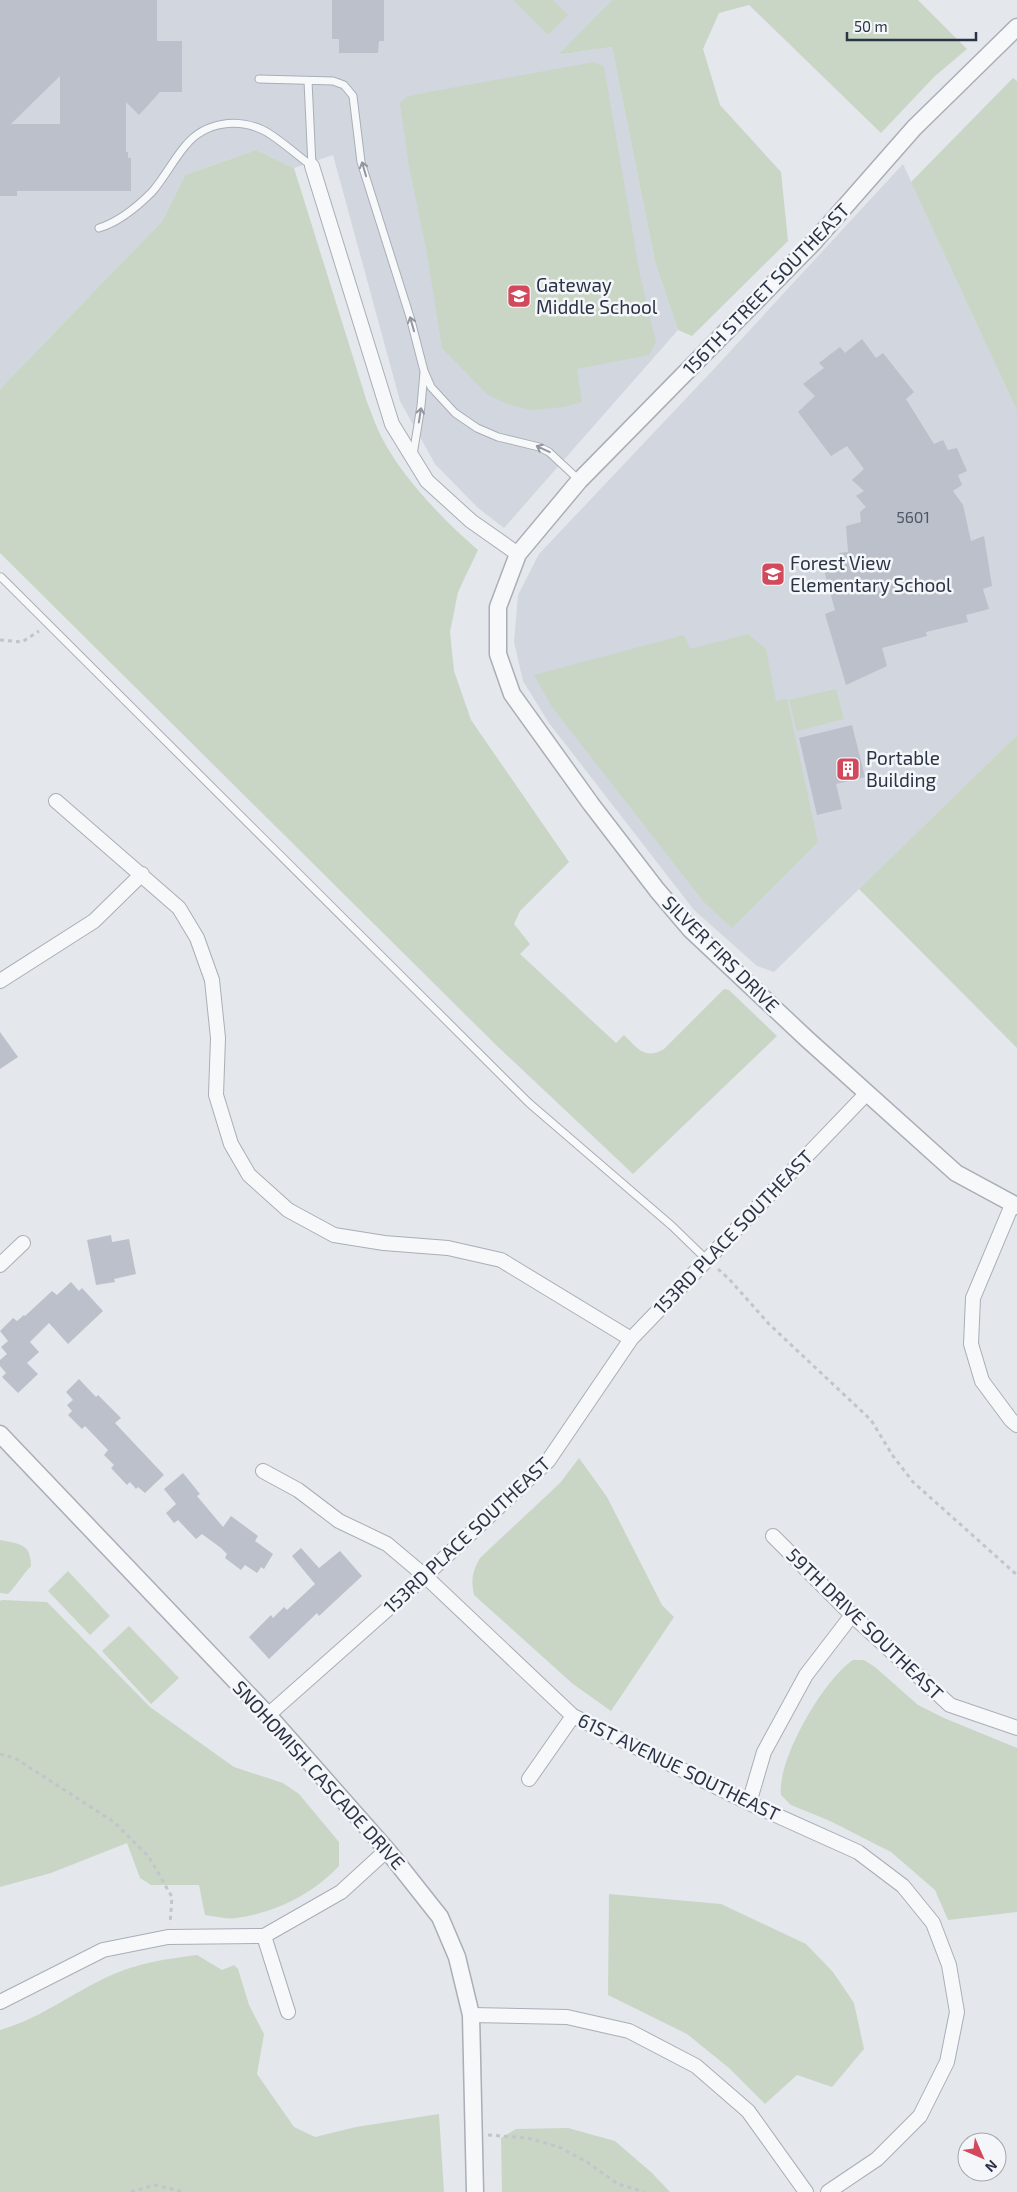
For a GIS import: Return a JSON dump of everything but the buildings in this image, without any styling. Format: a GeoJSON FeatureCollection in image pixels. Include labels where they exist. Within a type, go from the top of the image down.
{"type":"FeatureCollection","features":[{"type":"Feature","properties":{"kind":"street","name":"156TH STREET SOUTHEAST"},"geometry":{"type":"LineString","coordinates":[[518,554],[579,481],[813,243],[914,128],[1017,27]]}},
{"type":"Feature","properties":{"kind":"street"},"geometry":{"type":"LineString","coordinates":[[312,166],[392,424],[427,481],[471,521],[518,554]]}},
{"type":"Feature","properties":{"kind":"street","name":"SILVER FIRS DRIVE"},"geometry":{"type":"LineString","coordinates":[[518,554],[498,607],[498,654],[512,694],[620,843],[692,930],[867,1093],[956,1173],[1014,1206]]}},
{"type":"Feature","properties":{"kind":"street"},"geometry":{"type":"LineString","coordinates":[[56,801],[179,908],[197,938],[212,980],[218,1038],[216,1095],[231,1144],[249,1175],[288,1210],[334,1235],[384,1243],[448,1248],[501,1260],[631,1339]]}},
{"type":"Feature","properties":{"kind":"street"},"geometry":{"type":"LineString","coordinates":[[0,981],[94,921],[142,874]]}},
{"type":"Feature","properties":{"kind":"street","name":"153RD PLACE SOUTHEAST"},"geometry":{"type":"LineString","coordinates":[[268,1715],[426,1576],[548,1462],[631,1339],[867,1093]]}},
{"type":"Feature","properties":{"kind":"street"},"geometry":{"type":"LineString","coordinates":[[1014,1206],[973,1298],[971,1344],[982,1381],[1011,1420],[1017,1425]]}},
{"type":"Feature","properties":{"kind":"street"},"geometry":{"type":"LineString","coordinates":[[0,1265],[22,1243]]}},
{"type":"Feature","properties":{"kind":"street","name":"SNOHOMISH CASCADE DRIVE"},"geometry":{"type":"LineString","coordinates":[[0,1434],[268,1715],[388,1850],[440,1917],[457,1957],[472,2014],[476,2192]]}},
{"type":"Feature","properties":{"kind":"street","name":"61ST AVENUE SOUTHEAST"},"geometry":{"type":"LineString","coordinates":[[263,1471],[298,1490],[339,1521],[388,1544],[426,1576],[573,1716],[749,1803],[858,1852],[903,1886],[933,1923],[949,1965],[957,2012],[947,2062],[920,2116],[877,2159],[828,2192]]}},
{"type":"Feature","properties":{"kind":"street","name":"59TH DRIVE SOUTHEAST"},"geometry":{"type":"LineString","coordinates":[[773,1536],[852,1615],[950,1705],[1017,1728]]}},
{"type":"Feature","properties":{"kind":"street"},"geometry":{"type":"LineString","coordinates":[[749,1803],[764,1752],[806,1675],[852,1615]]}},
{"type":"Feature","properties":{"kind":"street"},"geometry":{"type":"LineString","coordinates":[[529,1780],[573,1716]]}},
{"type":"Feature","properties":{"kind":"street"},"geometry":{"type":"LineString","coordinates":[[0,2002],[103,1950],[168,1937],[264,1936],[341,1892],[388,1850]]}},
{"type":"Feature","properties":{"kind":"street"},"geometry":{"type":"LineString","coordinates":[[264,1936],[288,2012]]}},
{"type":"Feature","properties":{"kind":"street"},"geometry":{"type":"LineString","coordinates":[[472,2014],[567,2017],[629,2031],[696,2066],[748,2112],[806,2192]]}},
{"type":"Feature","properties":{"kind":"lane"},"geometry":{"type":"LineString","coordinates":[[259,79],[332,81],[344,85],[353,96],[361,162],[412,325],[424,371],[431,387],[455,413],[477,428],[498,437],[539,446],[549,452],[579,481]]}},
{"type":"Feature","properties":{"kind":"lane"},"geometry":{"type":"LineString","coordinates":[[308,81],[312,166]]}},
{"type":"Feature","properties":{"kind":"lane"},"geometry":{"type":"LineString","coordinates":[[99,228],[112,224],[140,204],[171,168],[186,145],[202,131],[224,123],[243,123],[264,130],[312,166]]}},
{"type":"Feature","properties":{"kind":"lane"},"geometry":{"type":"LineString","coordinates":[[412,458],[421,406],[424,371]]}},
{"type":"Feature","properties":{"kind":"lane"},"geometry":{"type":"LineString","coordinates":[[1,577],[529,1103],[672,1226],[706,1259]]}},
{"type":"Feature","properties":{"kind":"path"},"geometry":{"type":"LineString","coordinates":[[0,640],[22,642],[49,625]]}},
{"type":"Feature","properties":{"kind":"path"},"geometry":{"type":"LineString","coordinates":[[706,1259],[730,1279],[769,1324],[814,1369],[871,1420],[893,1456],[914,1482],[1017,1575]]}},
{"type":"Feature","properties":{"kind":"path"},"geometry":{"type":"LineString","coordinates":[[0,1754],[15,1758],[114,1822],[149,1857],[172,1897],[168,1937]]}},
{"type":"Feature","properties":{"kind":"path"},"geometry":{"type":"LineString","coordinates":[[474,2134],[528,2138],[559,2147],[587,2162],[618,2184],[644,2192]]}},
{"type":"Feature","properties":{"kind":"path"},"geometry":{"type":"LineString","coordinates":[[131,2192],[155,2186],[184,2192]]}},
{"type":"Feature","properties":{"kind":"shaded area","name":"Gateway Middle School"},"geometry":{"type":"Polygon","coordinates":[[[0,0],[612,0],[559,55],[612,47],[655,262],[678,330],[504,528],[478,508],[435,464],[400,401],[333,155],[294,168],[256,150],[185,175],[163,220],[0,389],[0,0]]]}},
{"type":"Feature","properties":{"kind":"shaded area","name":"Forest View Elementary School"},"geometry":{"type":"Polygon","coordinates":[[[903,164],[1017,411],[1017,735],[774,972],[757,966],[694,910],[549,723],[523,681],[514,642],[518,595],[539,554],[712,371],[903,164]]]}},
{"type":"Feature","properties":{"kind":"green space"},"geometry":{"type":"Polygon","coordinates":[[[513,0],[553,0],[568,15],[548,35],[513,0]]]}},
{"type":"Feature","properties":{"kind":"green space"},"geometry":{"type":"Polygon","coordinates":[[[612,0],[918,0],[967,49],[934,77],[881,133],[749,5],[719,13],[703,49],[720,105],[781,172],[788,241],[692,336],[678,330],[655,262],[612,47],[558,55],[612,0]]]}},
{"type":"Feature","properties":{"kind":"green space"},"geometry":{"type":"Polygon","coordinates":[[[594,62],[604,67],[640,275],[656,342],[649,355],[577,369],[582,402],[564,407],[531,410],[507,404],[487,394],[442,348],[427,254],[409,166],[400,103],[405,98],[413,95],[594,62]]]}},
{"type":"Feature","properties":{"kind":"green space"},"geometry":{"type":"Polygon","coordinates":[[[1013,78],[1017,81],[1017,411],[911,182],[1013,78]]]}},
{"type":"Feature","properties":{"kind":"green space"},"geometry":{"type":"Polygon","coordinates":[[[256,150],[294,168],[367,402],[390,453],[425,498],[451,526],[478,550],[458,592],[450,632],[454,671],[471,720],[569,862],[520,911],[514,924],[530,944],[520,954],[616,1043],[624,1035],[638,1048],[647,1053],[664,1049],[724,989],[729,990],[777,1036],[633,1174],[496,1045],[0,553],[0,389],[163,220],[185,175],[256,150]]]}},
{"type":"Feature","properties":{"kind":"green space"},"geometry":{"type":"Polygon","coordinates":[[[748,634],[766,649],[776,701],[787,699],[818,842],[732,928],[704,902],[552,707],[534,675],[684,635],[690,649],[748,634]]]}},
{"type":"Feature","properties":{"kind":"green space"},"geometry":{"type":"Polygon","coordinates":[[[836,689],[844,719],[797,731],[789,700],[836,689]]]}},
{"type":"Feature","properties":{"kind":"green space"},"geometry":{"type":"Polygon","coordinates":[[[1017,735],[1017,1048],[859,889],[1017,735]]]}},
{"type":"Feature","properties":{"kind":"green space"},"geometry":{"type":"Polygon","coordinates":[[[579,1458],[607,1497],[662,1605],[674,1617],[611,1711],[573,1684],[474,1595],[473,1590],[472,1580],[480,1558],[560,1483],[579,1458]]]}},
{"type":"Feature","properties":{"kind":"green space"},"geometry":{"type":"Polygon","coordinates":[[[0,1540],[23,1546],[29,1553],[30,1558],[31,1566],[8,1594],[0,1593],[0,1540]]]}},
{"type":"Feature","properties":{"kind":"green space"},"geometry":{"type":"Polygon","coordinates":[[[68,1571],[110,1616],[90,1635],[48,1591],[68,1571]]]}},
{"type":"Feature","properties":{"kind":"green space"},"geometry":{"type":"Polygon","coordinates":[[[0,1601],[47,1602],[150,1707],[234,1767],[283,1783],[299,1794],[339,1842],[339,1866],[317,1885],[292,1901],[265,1912],[232,1918],[205,1915],[199,1885],[151,1885],[140,1878],[127,1843],[51,1873],[0,1887],[0,1601]]]}},
{"type":"Feature","properties":{"kind":"green space"},"geometry":{"type":"Polygon","coordinates":[[[129,1626],[179,1678],[151,1704],[102,1651],[129,1626]]]}},
{"type":"Feature","properties":{"kind":"green space"},"geometry":{"type":"Polygon","coordinates":[[[853,1660],[864,1660],[875,1667],[918,1705],[944,1718],[1017,1748],[1017,1912],[948,1920],[935,1890],[891,1852],[830,1821],[791,1805],[781,1795],[786,1762],[804,1722],[829,1685],[841,1670],[853,1660]]]}},
{"type":"Feature","properties":{"kind":"green space"},"geometry":{"type":"Polygon","coordinates":[[[609,1894],[721,1904],[806,1944],[833,1972],[854,2003],[864,2049],[832,2087],[797,2075],[765,2104],[729,2068],[687,2034],[608,1995],[609,1894]]]}},
{"type":"Feature","properties":{"kind":"green space"},"geometry":{"type":"Polygon","coordinates":[[[197,1955],[222,1970],[234,1965],[238,1969],[249,2005],[264,2034],[257,2074],[294,2127],[315,2137],[356,2127],[439,2114],[444,2192],[0,2192],[0,2030],[55,2006],[118,1972],[151,1962],[197,1955]]]}},
{"type":"Feature","properties":{"kind":"green space"},"geometry":{"type":"Polygon","coordinates":[[[568,2128],[615,2141],[652,2173],[670,2192],[502,2192],[501,2138],[516,2129],[568,2128]]]}},
{"type":"Feature","properties":{"kind":"place","name":"Gateway Middle School"},"geometry":{"type":"Point","coordinates":[519,296]}},
{"type":"Feature","properties":{"kind":"place","name":"Forest View Elementary School"},"geometry":{"type":"Point","coordinates":[773,574]}},
{"type":"Feature","properties":{"kind":"place","name":"Portable Building"},"geometry":{"type":"Point","coordinates":[848,769]}}]}
